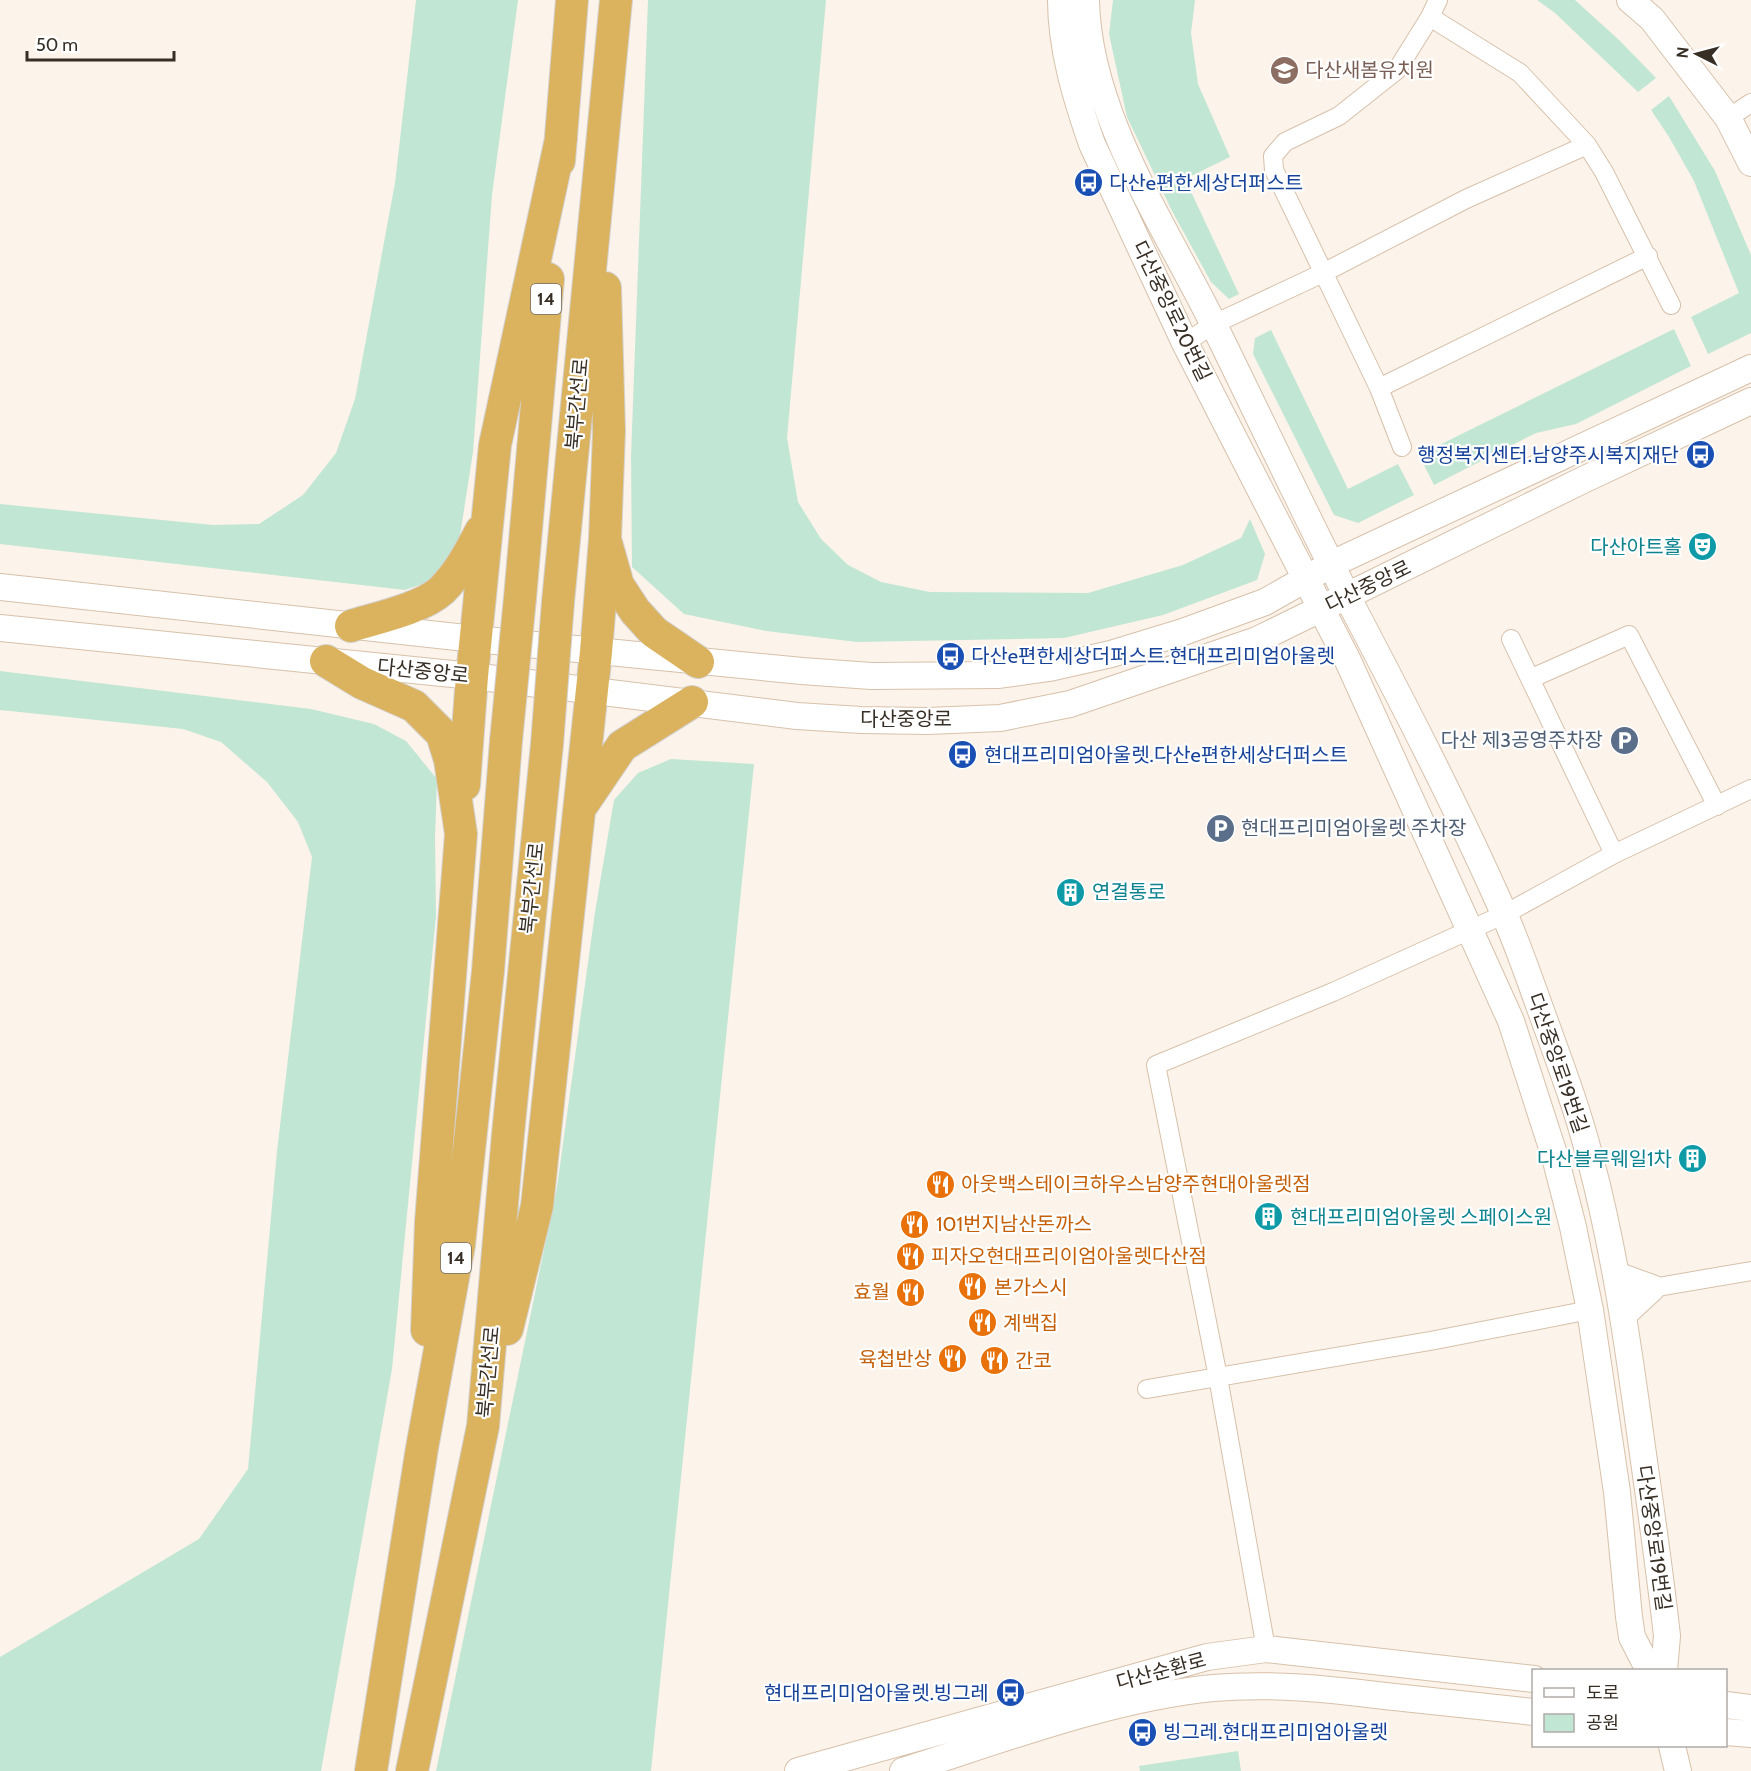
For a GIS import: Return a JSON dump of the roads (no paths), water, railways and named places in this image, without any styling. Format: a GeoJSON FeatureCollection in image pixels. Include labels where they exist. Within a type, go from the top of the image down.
{"type":"FeatureCollection","features":[{"type":"Feature","properties":{"kind":"highway","name":"북부간선로"},"geometry":{"type":"LineString","coordinates":[[372,1771],[422,1448],[459,1245],[488,971],[506,741],[572,0]]}},
{"type":"Feature","properties":{"kind":"highway","name":"북부간선로"},"geometry":{"type":"LineString","coordinates":[[411,1771],[483,1426],[508,1134],[547,744],[558,602],[616,0]]}},
{"type":"Feature","properties":{"kind":"highway"},"geometry":{"type":"LineString","coordinates":[[422,1448],[431,1222],[472,676],[495,445],[561,139]]}},
{"type":"Feature","properties":{"kind":"highway"},"geometry":{"type":"LineString","coordinates":[[483,1426],[537,1206],[596,652],[605,539],[609,431],[601,155]]}},
{"type":"Feature","properties":{"kind":"highway"},"geometry":{"type":"LineString","coordinates":[[351,626],[412,607],[441,591],[460,569],[488,520]]}},
{"type":"Feature","properties":{"kind":"highway"},"geometry":{"type":"LineString","coordinates":[[605,539],[618,585],[635,611],[654,632],[699,662]]}},
{"type":"Feature","properties":{"kind":"highway"},"geometry":{"type":"LineString","coordinates":[[326,661],[362,683],[414,706],[442,734],[450,760],[461,834]]}},
{"type":"Feature","properties":{"kind":"highway"},"geometry":{"type":"LineString","coordinates":[[579,811],[599,777],[622,746],[692,702]]}},
{"type":"Feature","properties":{"kind":"street","name":"다산중앙로20번길"},"geometry":{"type":"LineString","coordinates":[[1061,0],[1065,46],[1092,144],[1185,343],[1322,609]]}},
{"type":"Feature","properties":{"kind":"street","name":"다산중앙로20번길"},"geometry":{"type":"LineString","coordinates":[[1086,0],[1091,44],[1111,117],[1127,156],[1214,324],[1266,436],[1348,597]]}},
{"type":"Feature","properties":{"kind":"street"},"geometry":{"type":"LineString","coordinates":[[1402,447],[1379,388],[1274,170],[1273,156],[1285,142],[1339,116],[1397,70],[1438,0]]}},
{"type":"Feature","properties":{"kind":"street"},"geometry":{"type":"LineString","coordinates":[[1630,0],[1652,19],[1728,118],[1751,164]]}},
{"type":"Feature","properties":{"kind":"street"},"geometry":{"type":"LineString","coordinates":[[1430,17],[1520,73],[1587,145],[1604,172],[1671,305]]}},
{"type":"Feature","properties":{"kind":"street"},"geometry":{"type":"LineString","coordinates":[[1728,118],[1751,103]]}},
{"type":"Feature","properties":{"kind":"street"},"geometry":{"type":"LineString","coordinates":[[1185,343],[1214,324],[1323,273],[1466,199],[1587,145]]}},
{"type":"Feature","properties":{"kind":"street"},"geometry":{"type":"LineString","coordinates":[[1379,388],[1648,256]]}},
{"type":"Feature","properties":{"kind":"street","name":"다산중앙로"},"geometry":{"type":"LineString","coordinates":[[0,587],[699,662],[871,676],[999,675],[1049,668],[1121,651],[1183,632],[1265,602],[1332,564],[1751,368]]}},
{"type":"Feature","properties":{"kind":"street","name":"다산중앙로"},"geometry":{"type":"LineString","coordinates":[[0,628],[472,676],[797,716],[928,721],[1000,718],[1070,704],[1172,671],[1257,640],[1583,480],[1751,401]]}},
{"type":"Feature","properties":{"kind":"street","name":"다산중앙로19번길"},"geometry":{"type":"LineString","coordinates":[[1348,597],[1415,728],[1504,914],[1574,1104],[1590,1158],[1623,1315],[1664,1604],[1667,1636],[1664,1669]]}},
{"type":"Feature","properties":{"kind":"street","name":"다산중앙로19번길"},"geometry":{"type":"LineString","coordinates":[[1322,609],[1398,770],[1511,1021],[1530,1077],[1570,1217],[1590,1310],[1617,1492],[1632,1636],[1648,1669]]}},
{"type":"Feature","properties":{"kind":"street"},"geometry":{"type":"LineString","coordinates":[[1532,678],[1629,634],[1717,806]]}},
{"type":"Feature","properties":{"kind":"street"},"geometry":{"type":"LineString","coordinates":[[1511,639],[1532,678],[1614,854]]}},
{"type":"Feature","properties":{"kind":"street"},"geometry":{"type":"LineString","coordinates":[[1266,1649],[1218,1377],[1156,1065],[1333,992],[1504,914],[1614,854],[1751,789]]}},
{"type":"Feature","properties":{"kind":"street"},"geometry":{"type":"LineString","coordinates":[[1616,1275],[1652,1288],[1751,1271]]}},
{"type":"Feature","properties":{"kind":"street"},"geometry":{"type":"LineString","coordinates":[[1623,1315],[1652,1288]]}},
{"type":"Feature","properties":{"kind":"street"},"geometry":{"type":"LineString","coordinates":[[1147,1389],[1430,1341],[1590,1310]]}},
{"type":"Feature","properties":{"kind":"street","name":"다산순환로"},"geometry":{"type":"LineString","coordinates":[[798,1771],[1207,1658],[1266,1649],[1532,1679]]}},
{"type":"Feature","properties":{"kind":"street","name":"다산순환로"},"geometry":{"type":"LineString","coordinates":[[903,1771],[1114,1707],[1213,1688],[1275,1686],[1325,1689],[1532,1712]]}},
{"type":"Feature","properties":{"kind":"street"},"geometry":{"type":"LineString","coordinates":[[1727,1705],[1751,1708]]}},
{"type":"Feature","properties":{"kind":"street"},"geometry":{"type":"LineString","coordinates":[[1727,1732],[1751,1734]]}},
{"type":"Feature","properties":{"kind":"street"},"geometry":{"type":"LineString","coordinates":[[1672,1747],[1678,1771]]}},
{"type":"Feature","properties":{"kind":"place","name":"다산새봄유치원"},"geometry":{"type":"Point","coordinates":[1284,70]}},
{"type":"Feature","properties":{"kind":"place","name":"다산e편한세상더퍼스트"},"geometry":{"type":"Point","coordinates":[1088,183]}},
{"type":"Feature","properties":{"kind":"place","name":"행정복지센터.남양주시복지재단"},"geometry":{"type":"Point","coordinates":[1700,455]}},
{"type":"Feature","properties":{"kind":"place","name":"다산아트홀"},"geometry":{"type":"Point","coordinates":[1703,547]}},
{"type":"Feature","properties":{"kind":"place","name":"다산e편한세상더퍼스트.현대프리미엄아울렛"},"geometry":{"type":"Point","coordinates":[950,656]}},
{"type":"Feature","properties":{"kind":"place","name":"다산 제3공영주차장"},"geometry":{"type":"Point","coordinates":[1624,740]}},
{"type":"Feature","properties":{"kind":"place","name":"현대프리미엄아울렛.다산e편한세상더퍼스트"},"geometry":{"type":"Point","coordinates":[963,755]}},
{"type":"Feature","properties":{"kind":"place","name":"현대프리미엄아울렛 주차장"},"geometry":{"type":"Point","coordinates":[1220,828]}},
{"type":"Feature","properties":{"kind":"place","name":"연결통로"},"geometry":{"type":"Point","coordinates":[1071,892]}},
{"type":"Feature","properties":{"kind":"place","name":"다산블루웨일1차"},"geometry":{"type":"Point","coordinates":[1693,1159]}},
{"type":"Feature","properties":{"kind":"place","name":"아웃백스테이크하우스남양주현대아울렛점"},"geometry":{"type":"Point","coordinates":[940,1184]}},
{"type":"Feature","properties":{"kind":"place","name":"현대프리미엄아울렛 스페이스원"},"geometry":{"type":"Point","coordinates":[1269,1217]}},
{"type":"Feature","properties":{"kind":"place","name":"101번지남산돈까스"},"geometry":{"type":"Point","coordinates":[915,1224]}},
{"type":"Feature","properties":{"kind":"place","name":"피자오현대프리이엄아울렛다산점"},"geometry":{"type":"Point","coordinates":[910,1256]}},
{"type":"Feature","properties":{"kind":"place","name":"본가스시"},"geometry":{"type":"Point","coordinates":[973,1287]}},
{"type":"Feature","properties":{"kind":"place","name":"효월"},"geometry":{"type":"Point","coordinates":[911,1292]}},
{"type":"Feature","properties":{"kind":"place","name":"계백집"},"geometry":{"type":"Point","coordinates":[982,1323]}},
{"type":"Feature","properties":{"kind":"place","name":"육첩반상"},"geometry":{"type":"Point","coordinates":[953,1359]}},
{"type":"Feature","properties":{"kind":"place","name":"간코"},"geometry":{"type":"Point","coordinates":[994,1361]}},
{"type":"Feature","properties":{"kind":"place","name":"현대프리미엄아울렛.빙그레"},"geometry":{"type":"Point","coordinates":[1010,1693]}},
{"type":"Feature","properties":{"kind":"place","name":"빙그레.현대프리미엄아울렛"},"geometry":{"type":"Point","coordinates":[1142,1732]}}]}
